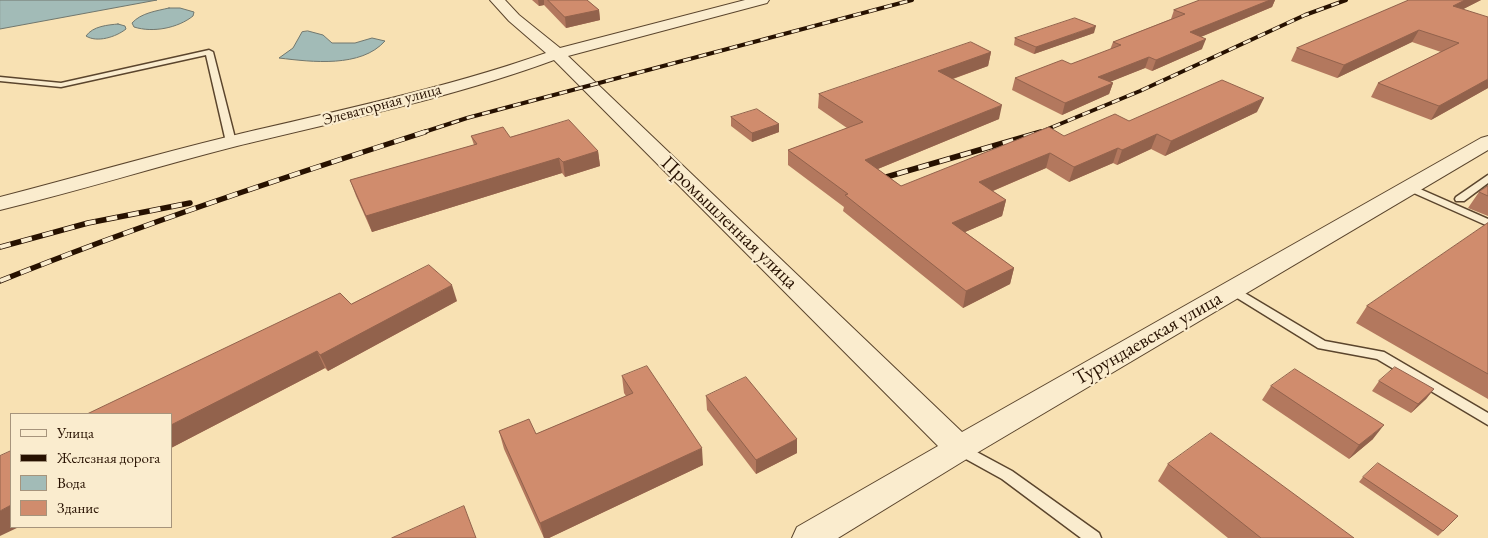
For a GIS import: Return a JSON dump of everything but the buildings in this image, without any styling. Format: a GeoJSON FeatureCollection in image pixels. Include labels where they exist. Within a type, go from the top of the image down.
{"type":"FeatureCollection","features":[{"type":"Feature","properties":{"kind":"street","name":"Промышленная улица"},"geometry":{"type":"LineString","coordinates":[[497,0],[514,18],[557,54],[959,448]]}},
{"type":"Feature","properties":{"kind":"street","name":"Элеваторная улица"},"geometry":{"type":"LineString","coordinates":[[0,204],[231,142],[388,104],[515,69],[557,54],[762,0]]}},
{"type":"Feature","properties":{"kind":"street","name":"Турундаевская улица"},"geometry":{"type":"LineString","coordinates":[[809,538],[959,448],[1488,142]]}},
{"type":"Feature","properties":{"kind":"lane"},"geometry":{"type":"LineString","coordinates":[[0,78],[37,84],[61,85],[209,52],[231,142]]}},
{"type":"Feature","properties":{"kind":"lane"},"geometry":{"type":"LineString","coordinates":[[1460,199],[1488,178]]}},
{"type":"Feature","properties":{"kind":"lane"},"geometry":{"type":"LineString","coordinates":[[1411,188],[1488,223]]}},
{"type":"Feature","properties":{"kind":"lane"},"geometry":{"type":"LineString","coordinates":[[1233,290],[1322,345],[1380,355],[1488,420]]}},
{"type":"Feature","properties":{"kind":"lane"},"geometry":{"type":"LineString","coordinates":[[959,448],[1007,475],[1093,538]]}},
{"type":"Feature","properties":{"kind":"water"},"geometry":{"type":"Polygon","coordinates":[[[0,0],[157,0],[0,29],[0,0]]]}},
{"type":"Feature","properties":{"kind":"water"},"geometry":{"type":"Polygon","coordinates":[[[169,8],[180,8],[194,12],[193,16],[180,24],[165,28],[141,29],[134,27],[132,23],[144,15],[169,8]]]}},
{"type":"Feature","properties":{"kind":"water"},"geometry":{"type":"Polygon","coordinates":[[[118,24],[125,26],[126,29],[112,37],[95,39],[86,36],[97,28],[118,24]]]}},
{"type":"Feature","properties":{"kind":"water"},"geometry":{"type":"Polygon","coordinates":[[[308,31],[323,35],[332,43],[355,43],[372,38],[385,41],[375,50],[363,56],[350,59],[306,61],[279,58],[293,48],[302,32],[308,31]]]}},
{"type":"Feature","properties":{"kind":"railway"},"geometry":{"type":"LineString","coordinates":[[421,133],[467,118],[912,0]]}},
{"type":"Feature","properties":{"kind":"railway"},"geometry":{"type":"LineString","coordinates":[[1039,133],[1140,91],[1305,15],[1346,0]]}},
{"type":"Feature","properties":{"kind":"railway"},"geometry":{"type":"LineString","coordinates":[[0,281],[158,221],[425,132]]}},
{"type":"Feature","properties":{"kind":"railway"},"geometry":{"type":"LineString","coordinates":[[876,180],[1039,133]]}},
{"type":"Feature","properties":{"kind":"railway"},"geometry":{"type":"LineString","coordinates":[[0,247],[88,223],[190,203]]}}]}
